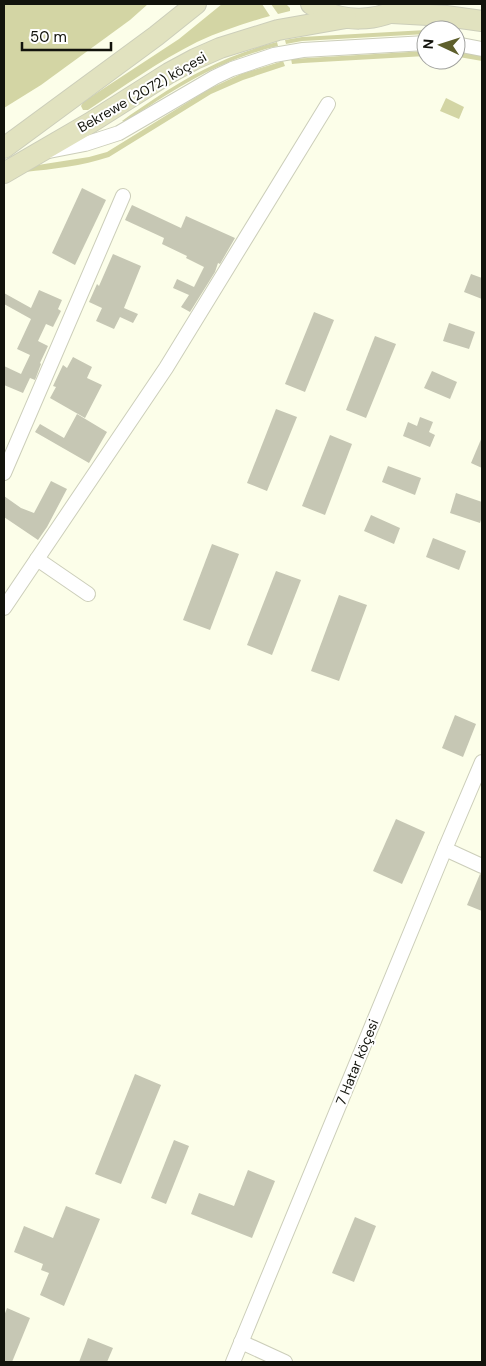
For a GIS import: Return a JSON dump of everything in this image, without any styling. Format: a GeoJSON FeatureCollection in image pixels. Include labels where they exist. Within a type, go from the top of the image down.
{"type":"FeatureCollection","features":[{"type":"Feature","properties":{"kind":"main road","name":"Bekrewe (2072) köçesi"},"geometry":{"type":"LineString","coordinates":[[4,148],[196,4]]}},
{"type":"Feature","properties":{"kind":"main road","name":"Bekrewe (2072) köçesi"},"geometry":{"type":"LineString","coordinates":[[311,4],[324,11],[346,18]]}},
{"type":"Feature","properties":{"kind":"main road","name":"Bekrewe (2072) köçesi"},"geometry":{"type":"LineString","coordinates":[[4,173],[169,74],[195,59],[220,48],[278,30],[346,18],[369,18],[400,8],[482,21]]}},
{"type":"Feature","properties":{"kind":"street"},"geometry":{"type":"LineString","coordinates":[[34,154],[85,144],[119,133],[215,77],[266,57],[303,50],[416,44]]}},
{"type":"Feature","properties":{"kind":"street"},"geometry":{"type":"LineString","coordinates":[[466,46],[482,49]]}},
{"type":"Feature","properties":{"kind":"street"},"geometry":{"type":"LineString","coordinates":[[6,601],[37,560],[166,368],[328,104]]}},
{"type":"Feature","properties":{"kind":"street"},"geometry":{"type":"LineString","coordinates":[[4,473],[124,196]]}},
{"type":"Feature","properties":{"kind":"street"},"geometry":{"type":"LineString","coordinates":[[37,560],[88,594]]}},
{"type":"Feature","properties":{"kind":"street","name":"7 Hatar köçesi"},"geometry":{"type":"LineString","coordinates":[[233,1362],[482,762]]}},
{"type":"Feature","properties":{"kind":"street"},"geometry":{"type":"LineString","coordinates":[[445,849],[482,866]]}},
{"type":"Feature","properties":{"kind":"street"},"geometry":{"type":"LineString","coordinates":[[241,1342],[285,1362]]}},
{"type":"Feature","properties":{"kind":"green space"},"geometry":{"type":"Polygon","coordinates":[[[4,4],[148,4],[130,20],[41,85],[4,108],[4,4]]]}},
{"type":"Feature","properties":{"kind":"green space"},"geometry":{"type":"Polygon","coordinates":[[[222,4],[262,4],[270,16],[215,34],[183,49],[88,110],[83,110],[81,106],[83,102],[179,39],[222,4]]]}},
{"type":"Feature","properties":{"kind":"green space"},"geometry":{"type":"Polygon","coordinates":[[[271,4],[286,4],[290,11],[278,14],[271,4]]]}},
{"type":"Feature","properties":{"kind":"green space"},"geometry":{"type":"Polygon","coordinates":[[[416,31],[416,35],[302,41],[286,44],[285,40],[302,37],[416,31]]]}},
{"type":"Feature","properties":{"kind":"green space"},"geometry":{"type":"Polygon","coordinates":[[[277,42],[278,46],[216,67],[180,87],[125,122],[122,121],[198,72],[244,52],[277,42]]]}},
{"type":"Feature","properties":{"kind":"green space"},"geometry":{"type":"Polygon","coordinates":[[[416,52],[416,57],[292,64],[291,59],[416,52]]]}},
{"type":"Feature","properties":{"kind":"green space"},"geometry":{"type":"Polygon","coordinates":[[[466,53],[482,55],[482,61],[466,58],[466,53]]]}},
{"type":"Feature","properties":{"kind":"green space"},"geometry":{"type":"Polygon","coordinates":[[[283,61],[285,66],[243,80],[211,94],[109,157],[78,165],[25,172],[38,165],[89,157],[107,152],[209,89],[241,74],[283,61]]]}},
{"type":"Feature","properties":{"kind":"green space"},"geometry":{"type":"Polygon","coordinates":[[[446,98],[464,107],[459,119],[440,111],[446,98]]]}},
{"type":"Feature","properties":{"kind":"building"},"geometry":{"type":"Polygon","coordinates":[[[82,188],[106,200],[75,265],[52,253],[82,188]]]}},
{"type":"Feature","properties":{"kind":"building"},"geometry":{"type":"Polygon","coordinates":[[[132,205],[181,228],[186,216],[235,238],[220,264],[218,263],[215,272],[190,312],[181,307],[189,295],[173,288],[177,279],[194,287],[204,267],[162,244],[164,238],[125,220],[132,205]]]}},
{"type":"Feature","properties":{"kind":"building"},"geometry":{"type":"Polygon","coordinates":[[[113,254],[141,266],[124,308],[138,314],[133,323],[120,317],[114,329],[96,321],[102,308],[89,302],[97,284],[99,286],[113,254]]]}},
{"type":"Feature","properties":{"kind":"building"},"geometry":{"type":"Polygon","coordinates":[[[471,274],[482,278],[482,299],[464,292],[471,274]]]}},
{"type":"Feature","properties":{"kind":"building"},"geometry":{"type":"Polygon","coordinates":[[[39,290],[62,300],[58,309],[61,311],[53,327],[46,324],[38,341],[48,346],[35,380],[30,378],[23,393],[4,385],[4,366],[21,374],[30,355],[17,349],[31,319],[4,304],[4,293],[31,308],[39,290]]]}},
{"type":"Feature","properties":{"kind":"building"},"geometry":{"type":"Polygon","coordinates":[[[314,312],[334,320],[305,392],[285,384],[314,312]]]}},
{"type":"Feature","properties":{"kind":"building"},"geometry":{"type":"Polygon","coordinates":[[[449,323],[475,332],[469,349],[443,341],[449,323]]]}},
{"type":"Feature","properties":{"kind":"building"},"geometry":{"type":"Polygon","coordinates":[[[375,336],[396,344],[366,418],[346,410],[375,336]]]}},
{"type":"Feature","properties":{"kind":"building"},"geometry":{"type":"Polygon","coordinates":[[[73,357],[92,367],[87,378],[102,385],[85,418],[50,398],[56,387],[53,386],[63,365],[67,368],[73,357]]]}},
{"type":"Feature","properties":{"kind":"building"},"geometry":{"type":"Polygon","coordinates":[[[432,371],[457,382],[450,399],[424,388],[432,371]]]}},
{"type":"Feature","properties":{"kind":"building"},"geometry":{"type":"Polygon","coordinates":[[[276,409],[297,417],[267,491],[247,483],[276,409]]]}},
{"type":"Feature","properties":{"kind":"building"},"geometry":{"type":"Polygon","coordinates":[[[77,414],[107,432],[89,463],[35,432],[40,424],[64,438],[77,414]]]}},
{"type":"Feature","properties":{"kind":"building"},"geometry":{"type":"Polygon","coordinates":[[[420,417],[433,422],[429,432],[435,435],[430,447],[403,436],[408,422],[417,426],[420,417]]]}},
{"type":"Feature","properties":{"kind":"building"},"geometry":{"type":"Polygon","coordinates":[[[330,435],[352,444],[325,515],[302,506],[330,435]]]}},
{"type":"Feature","properties":{"kind":"building"},"geometry":{"type":"Polygon","coordinates":[[[482,437],[482,468],[471,463],[482,437]]]}},
{"type":"Feature","properties":{"kind":"building"},"geometry":{"type":"Polygon","coordinates":[[[388,466],[421,478],[415,495],[382,482],[388,466]]]}},
{"type":"Feature","properties":{"kind":"building"},"geometry":{"type":"Polygon","coordinates":[[[51,481],[67,489],[38,540],[4,517],[4,496],[21,508],[34,513],[51,481]]]}},
{"type":"Feature","properties":{"kind":"building"},"geometry":{"type":"Polygon","coordinates":[[[456,493],[482,502],[480,523],[450,513],[456,493]]]}},
{"type":"Feature","properties":{"kind":"building"},"geometry":{"type":"Polygon","coordinates":[[[371,515],[400,528],[394,544],[364,531],[371,515]]]}},
{"type":"Feature","properties":{"kind":"building"},"geometry":{"type":"Polygon","coordinates":[[[433,538],[466,551],[459,570],[426,557],[433,538]]]}},
{"type":"Feature","properties":{"kind":"building"},"geometry":{"type":"Polygon","coordinates":[[[212,544],[239,554],[210,630],[183,620],[212,544]]]}},
{"type":"Feature","properties":{"kind":"building"},"geometry":{"type":"Polygon","coordinates":[[[276,571],[301,580],[272,655],[247,645],[276,571]]]}},
{"type":"Feature","properties":{"kind":"building"},"geometry":{"type":"Polygon","coordinates":[[[339,595],[367,605],[339,681],[311,671],[339,595]]]}},
{"type":"Feature","properties":{"kind":"building"},"geometry":{"type":"Polygon","coordinates":[[[455,715],[476,724],[463,757],[442,748],[455,715]]]}},
{"type":"Feature","properties":{"kind":"building"},"geometry":{"type":"Polygon","coordinates":[[[396,819],[425,832],[402,884],[373,871],[396,819]]]}},
{"type":"Feature","properties":{"kind":"building"},"geometry":{"type":"Polygon","coordinates":[[[480,874],[482,875],[482,911],[467,905],[480,874]]]}},
{"type":"Feature","properties":{"kind":"building"},"geometry":{"type":"Polygon","coordinates":[[[135,1074],[161,1085],[121,1184],[95,1174],[135,1074]]]}},
{"type":"Feature","properties":{"kind":"building"},"geometry":{"type":"Polygon","coordinates":[[[174,1140],[189,1146],[166,1204],[151,1198],[174,1140]]]}},
{"type":"Feature","properties":{"kind":"building"},"geometry":{"type":"Polygon","coordinates":[[[248,1170],[275,1181],[252,1238],[191,1214],[199,1193],[234,1206],[248,1170]]]}},
{"type":"Feature","properties":{"kind":"building"},"geometry":{"type":"Polygon","coordinates":[[[66,1206],[100,1219],[64,1306],[40,1295],[49,1273],[41,1270],[43,1264],[14,1252],[24,1226],[53,1238],[66,1206]]]}},
{"type":"Feature","properties":{"kind":"building"},"geometry":{"type":"Polygon","coordinates":[[[355,1217],[376,1226],[354,1282],[332,1273],[355,1217]]]}},
{"type":"Feature","properties":{"kind":"building"},"geometry":{"type":"Polygon","coordinates":[[[7,1308],[30,1318],[12,1362],[4,1362],[4,1316],[7,1308]]]}},
{"type":"Feature","properties":{"kind":"building"},"geometry":{"type":"Polygon","coordinates":[[[88,1338],[113,1348],[107,1362],[79,1362],[88,1338]]]}}]}
